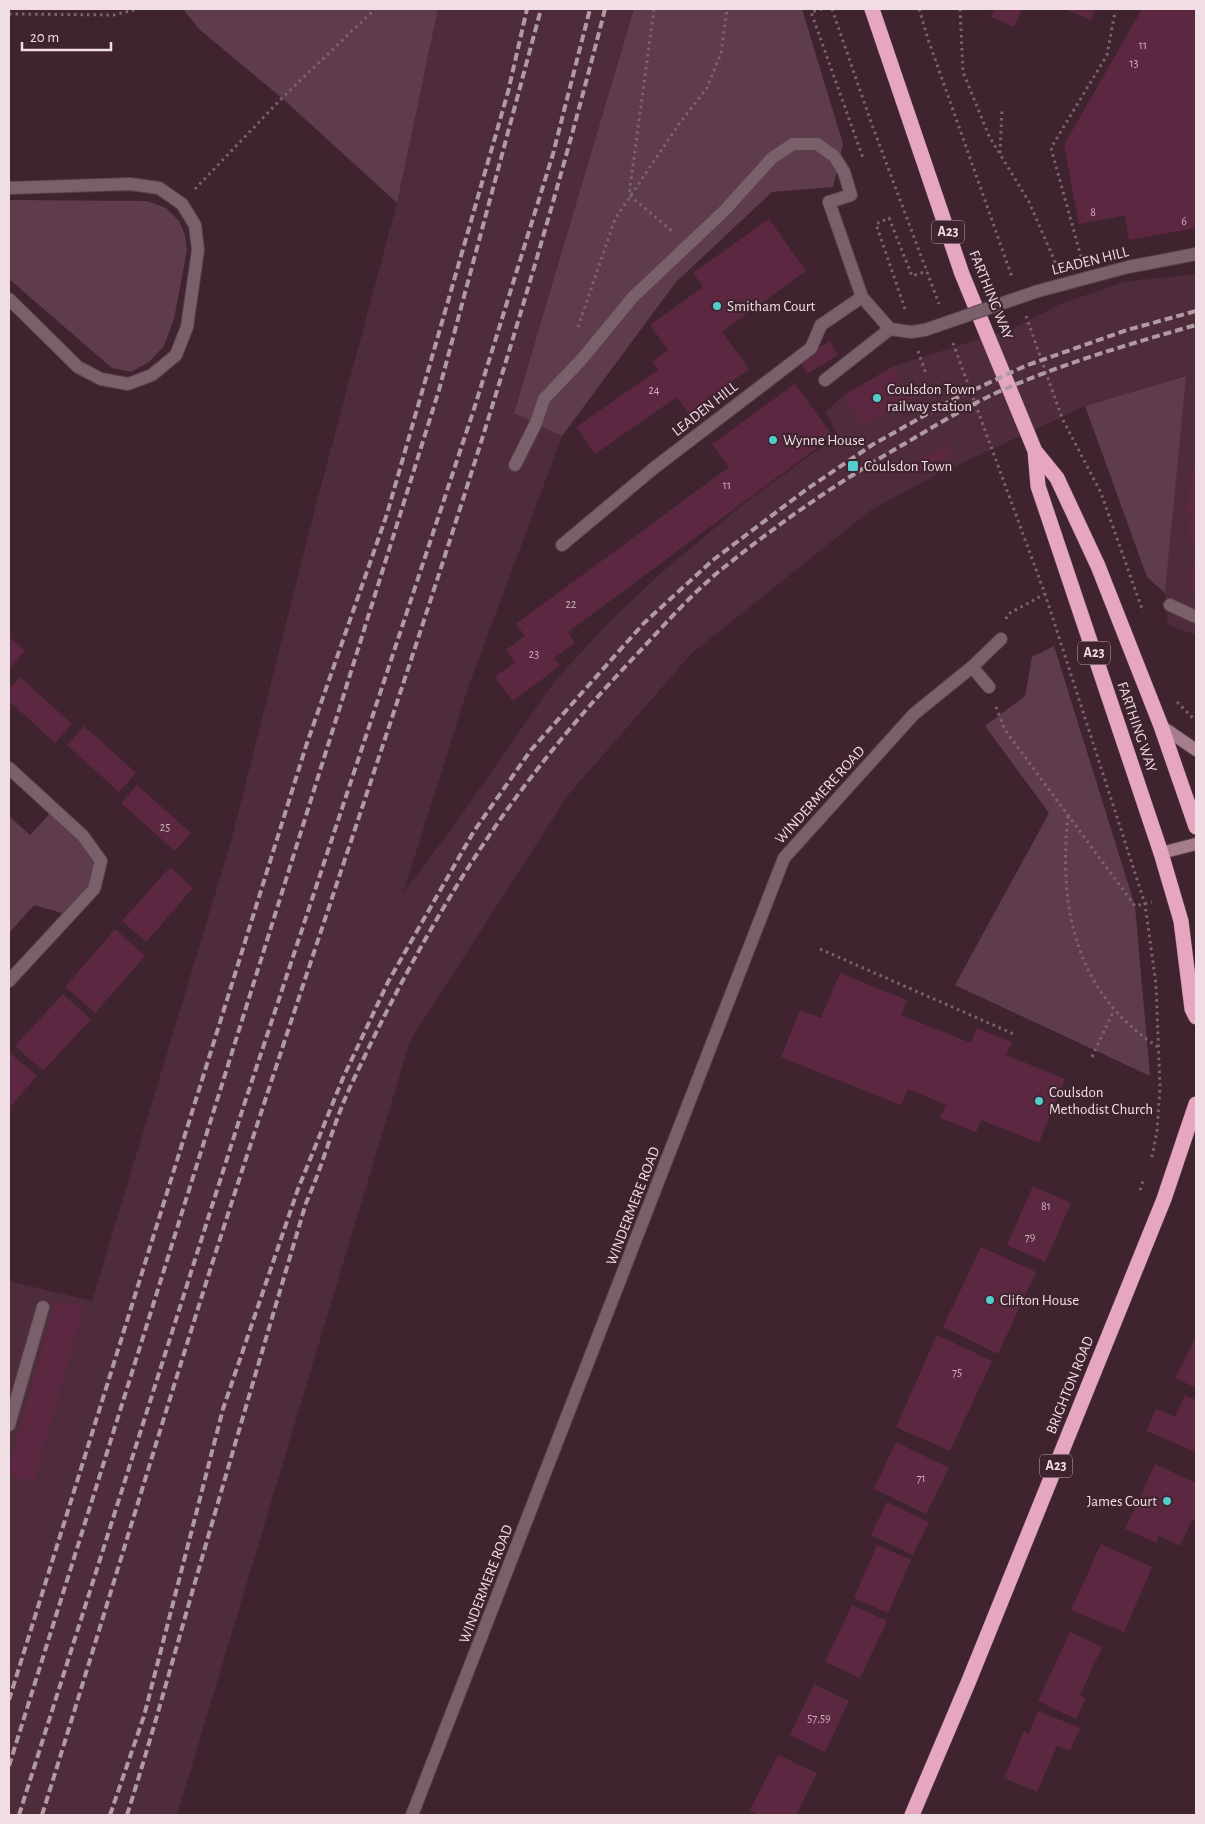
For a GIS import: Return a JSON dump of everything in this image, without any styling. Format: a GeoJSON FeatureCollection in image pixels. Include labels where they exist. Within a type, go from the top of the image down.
{"type":"FeatureCollection","features":[{"type":"Feature","properties":{"kind":"highway","name":"FARTHING WAY"},"geometry":{"type":"LineString","coordinates":[[872,9],[962,274],[1035,450],[1057,478],[1098,566],[1161,726],[1196,828]]}},
{"type":"Feature","properties":{"kind":"highway","name":"FARTHING WAY"},"geometry":{"type":"LineString","coordinates":[[1035,450],[1038,486],[1161,853],[1181,921],[1192,1009],[1196,1017]]}},
{"type":"Feature","properties":{"kind":"highway","name":"BRIGHTON ROAD"},"geometry":{"type":"LineString","coordinates":[[912,1815],[968,1683],[1164,1199],[1196,1104]]}},
{"type":"Feature","properties":{"kind":"main road"},"geometry":{"type":"LineString","coordinates":[[1161,726],[1196,750]]}},
{"type":"Feature","properties":{"kind":"main road"},"geometry":{"type":"LineString","coordinates":[[1161,853],[1196,844]]}},
{"type":"Feature","properties":{"kind":"street"},"geometry":{"type":"LineString","coordinates":[[515,465],[536,423],[544,399],[582,359],[633,297],[689,245],[772,158],[793,144],[817,144],[834,156],[844,172],[851,195],[829,202],[862,297],[890,330],[825,380]]}},
{"type":"Feature","properties":{"kind":"street"},"geometry":{"type":"LineString","coordinates":[[9,188],[130,184],[159,188],[182,204],[195,224],[198,250],[187,327],[176,355],[152,376],[128,384],[101,379],[78,367],[9,300]]}},
{"type":"Feature","properties":{"kind":"street","name":"LEADEN HILL"},"geometry":{"type":"LineString","coordinates":[[890,330],[911,332],[925,330],[1038,291],[1086,277],[1196,254]]}},
{"type":"Feature","properties":{"kind":"street","name":"LEADEN HILL"},"geometry":{"type":"LineString","coordinates":[[562,545],[654,468],[811,348],[821,325],[862,297]]}},
{"type":"Feature","properties":{"kind":"street"},"geometry":{"type":"LineString","coordinates":[[1170,605],[1196,617]]}},
{"type":"Feature","properties":{"kind":"street","name":"WINDERMERE ROAD"},"geometry":{"type":"LineString","coordinates":[[412,1815],[784,858],[914,714],[972,667],[1001,639]]}},
{"type":"Feature","properties":{"kind":"street"},"geometry":{"type":"LineString","coordinates":[[972,667],[989,687]]}},
{"type":"Feature","properties":{"kind":"street"},"geometry":{"type":"LineString","coordinates":[[9,768],[84,836],[101,861],[94,889],[9,981]]}},
{"type":"Feature","properties":{"kind":"street"},"geometry":{"type":"LineString","coordinates":[[9,1425],[44,1307]]}},
{"type":"Feature","properties":{"kind":"path"},"geometry":{"type":"LineString","coordinates":[[9,14],[114,15],[138,9]]}},
{"type":"Feature","properties":{"kind":"path"},"geometry":{"type":"LineString","coordinates":[[182,204],[282,98],[375,9]]}},
{"type":"Feature","properties":{"kind":"path"},"geometry":{"type":"LineString","coordinates":[[629,195],[654,9]]}},
{"type":"Feature","properties":{"kind":"path"},"geometry":{"type":"LineString","coordinates":[[582,359],[572,345],[615,219],[629,195],[707,88],[721,53],[727,9]]}},
{"type":"Feature","properties":{"kind":"path"},"geometry":{"type":"LineString","coordinates":[[822,9],[811,12],[864,160]]}},
{"type":"Feature","properties":{"kind":"path"},"geometry":{"type":"LineString","coordinates":[[832,9],[871,122],[941,308]]}},
{"type":"Feature","properties":{"kind":"path"},"geometry":{"type":"LineString","coordinates":[[919,9],[928,42],[1013,280]]}},
{"type":"Feature","properties":{"kind":"path"},"geometry":{"type":"LineString","coordinates":[[960,9],[963,72],[988,136],[1029,202],[1065,283]]}},
{"type":"Feature","properties":{"kind":"path"},"geometry":{"type":"LineString","coordinates":[[1086,277],[1051,148],[1107,55],[1115,12]]}},
{"type":"Feature","properties":{"kind":"path"},"geometry":{"type":"LineString","coordinates":[[999,155],[1002,109]]}},
{"type":"Feature","properties":{"kind":"path"},"geometry":{"type":"LineString","coordinates":[[629,195],[689,245]]}},
{"type":"Feature","properties":{"kind":"path"},"geometry":{"type":"LineString","coordinates":[[900,289],[876,224],[889,218],[912,276],[927,271]]}},
{"type":"Feature","properties":{"kind":"path"},"geometry":{"type":"LineString","coordinates":[[1023,308],[1062,418],[1101,493],[1146,618]]}},
{"type":"Feature","properties":{"kind":"path"},"geometry":{"type":"LineString","coordinates":[[951,336],[1045,594],[1145,904],[1156,984],[1160,1100],[1149,1167]]}},
{"type":"Feature","properties":{"kind":"path"},"geometry":{"type":"LineString","coordinates":[[1001,639],[1008,614],[1045,594]]}},
{"type":"Feature","properties":{"kind":"path"},"geometry":{"type":"LineString","coordinates":[[989,687],[1005,730],[1135,906],[1151,902]]}},
{"type":"Feature","properties":{"kind":"path"},"geometry":{"type":"LineString","coordinates":[[1174,694],[1177,702],[1196,721]]}},
{"type":"Feature","properties":{"kind":"path"},"geometry":{"type":"LineString","coordinates":[[1068,815],[1064,867],[1071,924],[1086,967],[1114,1010],[1139,1035],[1159,1048]]}},
{"type":"Feature","properties":{"kind":"path"},"geometry":{"type":"LineString","coordinates":[[820,949],[1016,1035]]}},
{"type":"Feature","properties":{"kind":"path"},"geometry":{"type":"LineString","coordinates":[[1092,1057],[1114,1010]]}},
{"type":"Feature","properties":{"kind":"path"},"geometry":{"type":"LineString","coordinates":[[1140,1190],[1146,1175]]}},
{"type":"Feature","properties":{"kind":"shaded area"},"geometry":{"type":"Polygon","coordinates":[[[183,9],[438,9],[397,203],[282,98],[199,29],[183,9]]]}},
{"type":"Feature","properties":{"kind":"shaded area"},"geometry":{"type":"Polygon","coordinates":[[[438,9],[636,9],[514,412],[562,436],[468,688],[403,893],[453,827],[554,682],[605,626],[662,572],[746,502],[838,435],[825,412],[843,396],[892,367],[1014,328],[1060,304],[1124,282],[1196,274],[1196,635],[1168,625],[1165,593],[1185,376],[1085,406],[934,476],[871,510],[692,653],[568,795],[410,1041],[177,1815],[9,1815],[9,1281],[92,1301],[230,845],[317,501],[397,203],[438,9]]]}},
{"type":"Feature","properties":{"kind":"shaded area"},"geometry":{"type":"Polygon","coordinates":[[[634,9],[802,9],[843,144],[833,187],[772,192],[676,282],[562,436],[514,413],[634,9]]]}},
{"type":"Feature","properties":{"kind":"shaded area"},"geometry":{"type":"Polygon","coordinates":[[[9,200],[147,201],[166,208],[179,221],[185,235],[187,250],[174,319],[164,346],[149,362],[131,372],[112,368],[9,279],[9,200]]]}},
{"type":"Feature","properties":{"kind":"shaded area"},"geometry":{"type":"Polygon","coordinates":[[[1186,376],[1165,593],[1147,577],[1085,406],[1186,376]]]}},
{"type":"Feature","properties":{"kind":"shaded area"},"geometry":{"type":"Polygon","coordinates":[[[1054,646],[1135,906],[1150,1076],[955,985],[1049,813],[985,726],[1025,696],[1032,657],[1054,646]]]}},
{"type":"Feature","properties":{"kind":"shaded area"},"geometry":{"type":"Polygon","coordinates":[[[54,809],[101,861],[94,889],[69,915],[34,905],[9,933],[9,816],[30,835],[54,809]]]}},
{"type":"Feature","properties":{"kind":"building"},"geometry":{"type":"Polygon","coordinates":[[[994,9],[1022,9],[1014,27],[991,17],[994,9]]]}},
{"type":"Feature","properties":{"kind":"building"},"geometry":{"type":"Polygon","coordinates":[[[1064,9],[1095,9],[1091,20],[1064,9]]]}},
{"type":"Feature","properties":{"kind":"building"},"geometry":{"type":"Polygon","coordinates":[[[1142,9],[1191,9],[1196,11],[1196,228],[1129,240],[1125,215],[1079,224],[1064,145],[1142,9]]]}},
{"type":"Feature","properties":{"kind":"building","name":"Smitham Court"},"geometry":{"type":"Polygon","coordinates":[[[769,219],[806,271],[722,332],[749,369],[688,413],[677,397],[595,454],[576,427],[658,370],[652,362],[668,350],[650,325],[703,287],[693,273],[769,219]]]}},
{"type":"Feature","properties":{"kind":"building"},"geometry":{"type":"Polygon","coordinates":[[[830,341],[838,355],[807,374],[799,359],[830,341]]]}},
{"type":"Feature","properties":{"kind":"building","name":"Coulsdon Town railway station"},"geometry":{"type":"Polygon","coordinates":[[[892,367],[911,399],[863,428],[843,396],[892,367]]]}},
{"type":"Feature","properties":{"kind":"building"},"geometry":{"type":"Polygon","coordinates":[[[795,384],[833,436],[568,632],[575,643],[554,658],[560,666],[513,701],[495,677],[515,662],[506,650],[525,636],[516,624],[729,467],[712,444],[795,384]]]}},
{"type":"Feature","properties":{"kind":"building"},"geometry":{"type":"Polygon","coordinates":[[[947,443],[952,455],[918,473],[912,463],[947,443]]]}},
{"type":"Feature","properties":{"kind":"building"},"geometry":{"type":"Polygon","coordinates":[[[1195,457],[1196,592],[1190,590],[1194,552],[1187,528],[1191,514],[1186,512],[1195,457]]]}},
{"type":"Feature","properties":{"kind":"building"},"geometry":{"type":"Polygon","coordinates":[[[9,637],[25,651],[9,669],[9,637]]]}},
{"type":"Feature","properties":{"kind":"building"},"geometry":{"type":"Polygon","coordinates":[[[20,677],[72,724],[55,743],[9,701],[9,689],[20,677]]]}},
{"type":"Feature","properties":{"kind":"building"},"geometry":{"type":"Polygon","coordinates":[[[84,726],[136,773],[119,792],[67,745],[84,726]]]}},
{"type":"Feature","properties":{"kind":"building"},"geometry":{"type":"Polygon","coordinates":[[[137,785],[191,833],[175,851],[121,803],[137,785]]]}},
{"type":"Feature","properties":{"kind":"building"},"geometry":{"type":"Polygon","coordinates":[[[170,867],[193,888],[146,942],[122,921],[170,867]]]}},
{"type":"Feature","properties":{"kind":"building"},"geometry":{"type":"Polygon","coordinates":[[[115,929],[145,956],[95,1013],[65,987],[115,929]]]}},
{"type":"Feature","properties":{"kind":"building"},"geometry":{"type":"Polygon","coordinates":[[[840,973],[907,1000],[901,1015],[971,1043],[977,1028],[1012,1042],[1006,1055],[1065,1079],[1039,1143],[981,1120],[976,1132],[940,1118],[946,1105],[908,1089],[901,1105],[781,1057],[800,1010],[821,1018],[840,973]]]}},
{"type":"Feature","properties":{"kind":"building"},"geometry":{"type":"Polygon","coordinates":[[[63,994],[91,1019],[43,1071],[15,1046],[63,994]]]}},
{"type":"Feature","properties":{"kind":"building"},"geometry":{"type":"Polygon","coordinates":[[[9,1052],[37,1076],[9,1108],[9,1052]]]}},
{"type":"Feature","properties":{"kind":"building"},"geometry":{"type":"Polygon","coordinates":[[[1033,1186],[1071,1203],[1045,1262],[1007,1245],[1033,1186]]]}},
{"type":"Feature","properties":{"kind":"building","name":"Clifton House"},"geometry":{"type":"Polygon","coordinates":[[[981,1247],[1036,1272],[998,1354],[943,1327],[981,1247]]]}},
{"type":"Feature","properties":{"kind":"building"},"geometry":{"type":"Polygon","coordinates":[[[56,1300],[84,1308],[34,1482],[9,1474],[9,1467],[56,1300]]]}},
{"type":"Feature","properties":{"kind":"building"},"geometry":{"type":"Polygon","coordinates":[[[937,1335],[992,1361],[950,1451],[896,1427],[937,1335]]]}},
{"type":"Feature","properties":{"kind":"building"},"geometry":{"type":"Polygon","coordinates":[[[1194,1340],[1196,1341],[1196,1388],[1175,1378],[1194,1340]]]}},
{"type":"Feature","properties":{"kind":"building"},"geometry":{"type":"Polygon","coordinates":[[[1185,1395],[1196,1400],[1196,1452],[1146,1431],[1156,1409],[1175,1417],[1185,1395]]]}},
{"type":"Feature","properties":{"kind":"building"},"geometry":{"type":"Polygon","coordinates":[[[896,1442],[949,1468],[926,1514],[874,1489],[896,1442]]]}},
{"type":"Feature","properties":{"kind":"building","name":"James Court"},"geometry":{"type":"Polygon","coordinates":[[[1155,1464],[1196,1483],[1196,1522],[1192,1520],[1180,1546],[1159,1536],[1156,1543],[1125,1529],[1155,1464]]]}},
{"type":"Feature","properties":{"kind":"building"},"geometry":{"type":"Polygon","coordinates":[[[887,1502],[929,1522],[913,1555],[871,1535],[887,1502]]]}},
{"type":"Feature","properties":{"kind":"building"},"geometry":{"type":"Polygon","coordinates":[[[1101,1544],[1152,1567],[1124,1632],[1071,1610],[1101,1544]]]}},
{"type":"Feature","properties":{"kind":"building"},"geometry":{"type":"Polygon","coordinates":[[[877,1545],[911,1560],[888,1613],[854,1598],[877,1545]]]}},
{"type":"Feature","properties":{"kind":"building"},"geometry":{"type":"Polygon","coordinates":[[[852,1605],[887,1621],[860,1678],[825,1662],[852,1605]]]}},
{"type":"Feature","properties":{"kind":"building"},"geometry":{"type":"Polygon","coordinates":[[[1070,1632],[1102,1647],[1080,1695],[1086,1698],[1076,1719],[1038,1701],[1070,1632]]]}},
{"type":"Feature","properties":{"kind":"building"},"geometry":{"type":"Polygon","coordinates":[[[814,1684],[849,1701],[825,1752],[790,1735],[814,1684]]]}},
{"type":"Feature","properties":{"kind":"building"},"geometry":{"type":"Polygon","coordinates":[[[1038,1711],[1080,1728],[1070,1751],[1057,1746],[1037,1792],[1004,1778],[1024,1731],[1029,1734],[1038,1711]]]}},
{"type":"Feature","properties":{"kind":"building"},"geometry":{"type":"Polygon","coordinates":[[[778,1755],[817,1773],[796,1815],[760,1815],[750,1810],[778,1755]]]}},
{"type":"Feature","properties":{"kind":"railway"},"geometry":{"type":"LineString","coordinates":[[9,1700],[306,746],[387,514],[508,92],[527,9]]}},
{"type":"Feature","properties":{"kind":"railway"},"geometry":{"type":"LineString","coordinates":[[9,1766],[439,390],[541,9]]}},
{"type":"Feature","properties":{"kind":"railway"},"geometry":{"type":"LineString","coordinates":[[19,1815],[244,1105],[474,409],[553,154],[590,9]]}},
{"type":"Feature","properties":{"kind":"railway"},"geometry":{"type":"LineString","coordinates":[[42,1815],[176,1378],[486,427],[568,149],[605,9]]}},
{"type":"Feature","properties":{"kind":"railway"},"geometry":{"type":"LineString","coordinates":[[110,1815],[144,1716],[223,1409],[298,1189],[343,1078],[388,982],[474,831],[531,750],[644,623],[713,560],[807,489],[872,445],[952,400],[1025,366],[1127,330],[1196,311]]}},
{"type":"Feature","properties":{"kind":"railway"},"geometry":{"type":"LineString","coordinates":[[127,1815],[306,1203],[340,1111],[372,1041],[413,961],[459,882],[509,806],[586,710],[682,607],[715,575],[792,516],[883,456],[951,416],[998,392],[1121,347],[1196,325]]}},
{"type":"Feature","properties":{"kind":"place","name":"Smitham Court"},"geometry":{"type":"Point","coordinates":[717,306]}},
{"type":"Feature","properties":{"kind":"place","name":"Coulsdon Town railway station"},"geometry":{"type":"Point","coordinates":[877,398]}},
{"type":"Feature","properties":{"kind":"place","name":"Wynne House"},"geometry":{"type":"Point","coordinates":[773,440]}},
{"type":"Feature","properties":{"kind":"place","name":"Coulsdon Town"},"geometry":{"type":"Point","coordinates":[853,466]}},
{"type":"Feature","properties":{"kind":"place","name":"Coulsdon Methodist Church"},"geometry":{"type":"Point","coordinates":[1039,1101]}},
{"type":"Feature","properties":{"kind":"place","name":"Clifton House"},"geometry":{"type":"Point","coordinates":[990,1300]}},
{"type":"Feature","properties":{"kind":"place","name":"James Court"},"geometry":{"type":"Point","coordinates":[1167,1501]}}]}
